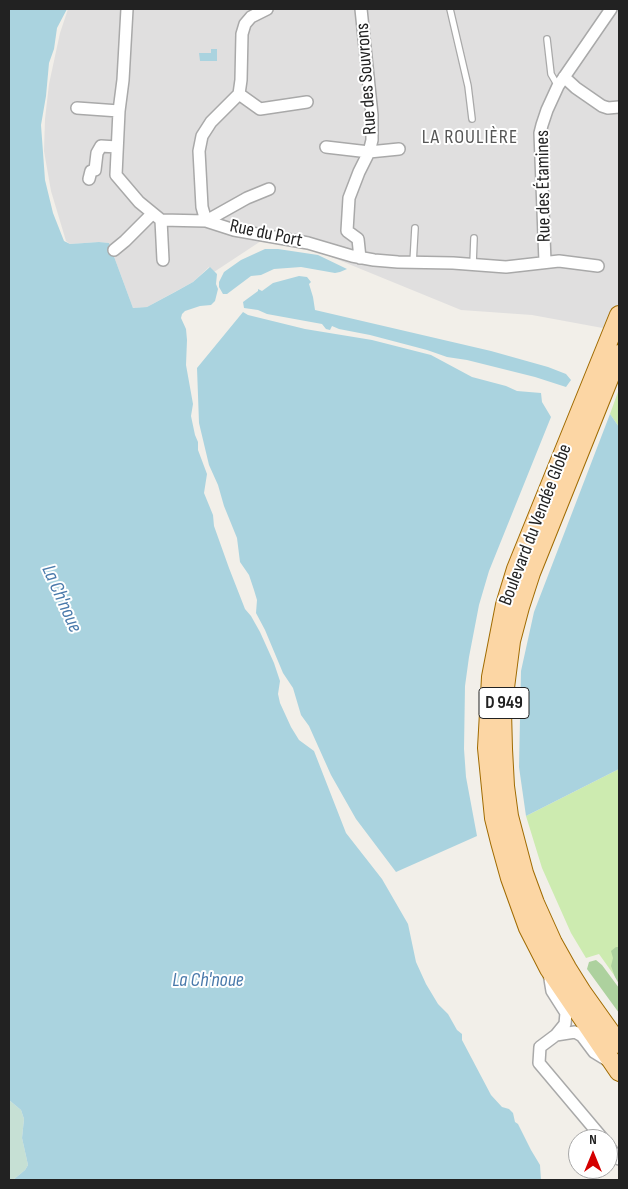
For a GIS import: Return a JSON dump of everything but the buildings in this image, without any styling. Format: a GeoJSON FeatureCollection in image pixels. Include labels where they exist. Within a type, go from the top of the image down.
{"type":"FeatureCollection","features":[{"type":"Feature","properties":{"kind":"main road","name":"Boulevard du Vendée Globe"},"geometry":{"type":"LineString","coordinates":[[616,1068],[549,969],[528,928],[502,850],[494,818],[487,748],[491,677],[505,605],[516,569],[619,315]]}},
{"type":"Feature","properties":{"kind":"main road","name":"Boulevard du Vendée Globe"},"geometry":{"type":"LineString","coordinates":[[619,354],[531,573],[520,607],[512,641],[502,711],[502,730],[505,786],[509,816],[524,873],[553,943],[567,968],[619,1044]]}},
{"type":"Feature","properties":{"kind":"street"},"geometry":{"type":"LineString","coordinates":[[127,9],[116,175],[139,202],[156,217],[163,260]]}},
{"type":"Feature","properties":{"kind":"street"},"geometry":{"type":"LineString","coordinates":[[267,9],[251,16],[244,24],[239,94],[211,122],[202,136],[199,151],[202,207],[206,221],[247,198],[269,189]]}},
{"type":"Feature","properties":{"kind":"street","name":"Rue des Souvrons"},"geometry":{"type":"LineString","coordinates":[[360,258],[358,239],[346,231],[349,198],[359,172],[370,152],[372,140],[372,115],[361,9]]}},
{"type":"Feature","properties":{"kind":"street","name":"Rue des Étamines"},"geometry":{"type":"LineString","coordinates":[[545,262],[540,133],[546,110],[561,82],[610,9]]}},
{"type":"Feature","properties":{"kind":"street"},"geometry":{"type":"LineString","coordinates":[[561,82],[576,88],[602,106],[608,108],[619,107]]}},
{"type":"Feature","properties":{"kind":"street"},"geometry":{"type":"LineString","coordinates":[[239,94],[260,109],[307,102]]}},
{"type":"Feature","properties":{"kind":"street"},"geometry":{"type":"LineString","coordinates":[[78,108],[119,111]]}},
{"type":"Feature","properties":{"kind":"street"},"geometry":{"type":"LineString","coordinates":[[89,179],[91,171],[95,170],[97,153],[101,146],[117,147]]}},
{"type":"Feature","properties":{"kind":"street"},"geometry":{"type":"LineString","coordinates":[[326,147],[370,152],[399,149]]}},
{"type":"Feature","properties":{"kind":"street"},"geometry":{"type":"LineString","coordinates":[[114,250],[156,217]]}},
{"type":"Feature","properties":{"kind":"street","name":"Rue du Port"},"geometry":{"type":"LineString","coordinates":[[156,217],[206,221],[234,230],[308,244],[374,260],[515,267],[559,261],[598,266]]}},
{"type":"Feature","properties":{"kind":"street"},"geometry":{"type":"LineString","coordinates":[[549,969],[552,990],[566,1013],[565,1024],[556,1035],[540,1047],[539,1063],[594,1129]]}},
{"type":"Feature","properties":{"kind":"street"},"geometry":{"type":"LineString","coordinates":[[556,1035],[575,1032],[582,1036],[594,1052],[616,1068]]}},
{"type":"Feature","properties":{"kind":"lane"},"geometry":{"type":"LineString","coordinates":[[450,9],[468,86],[472,119]]}},
{"type":"Feature","properties":{"kind":"lane"},"geometry":{"type":"LineString","coordinates":[[547,39],[552,74],[561,82]]}},
{"type":"Feature","properties":{"kind":"lane"},"geometry":{"type":"LineString","coordinates":[[413,263],[415,228]]}},
{"type":"Feature","properties":{"kind":"lane"},"geometry":{"type":"LineString","coordinates":[[473,264],[474,238]]}},
{"type":"Feature","properties":{"kind":"shaded area"},"geometry":{"type":"Polygon","coordinates":[[[68,9],[619,9],[619,331],[532,315],[461,310],[307,247],[261,241],[214,272],[209,267],[193,282],[147,307],[133,308],[109,243],[70,244],[66,241],[51,191],[44,151],[45,119],[49,84],[60,33],[68,9]]]}},
{"type":"Feature","properties":{"kind":"green space"},"geometry":{"type":"Polygon","coordinates":[[[619,389],[619,427],[610,414],[619,389]]]}},
{"type":"Feature","properties":{"kind":"green space"},"geometry":{"type":"Polygon","coordinates":[[[619,769],[619,982],[599,954],[586,958],[571,933],[542,868],[526,816],[619,769]]]}},
{"type":"Feature","properties":{"kind":"green space"},"geometry":{"type":"Polygon","coordinates":[[[619,947],[619,984],[611,966],[613,958],[611,951],[619,947]]]}},
{"type":"Feature","properties":{"kind":"green space"},"geometry":{"type":"Polygon","coordinates":[[[596,960],[619,988],[619,1013],[587,969],[589,962],[596,960]]]}},
{"type":"Feature","properties":{"kind":"green space"},"geometry":{"type":"Polygon","coordinates":[[[9,1100],[21,1110],[24,1119],[22,1138],[28,1165],[13,1180],[9,1180],[9,1100]]]}},
{"type":"Feature","properties":{"kind":"water","name":"La Ch'noue"},"geometry":{"type":"Polygon","coordinates":[[[9,9],[67,9],[57,28],[54,49],[49,63],[41,125],[45,180],[53,213],[64,241],[70,244],[109,243],[133,308],[147,307],[193,282],[210,267],[217,274],[216,284],[218,289],[215,301],[211,305],[185,311],[181,318],[186,329],[186,365],[193,404],[191,416],[198,442],[198,450],[207,474],[204,493],[213,515],[214,526],[229,568],[245,609],[260,632],[274,663],[280,681],[278,694],[280,703],[291,727],[299,740],[314,751],[346,833],[382,879],[408,924],[416,962],[426,984],[438,1004],[448,1014],[457,1030],[462,1034],[462,1040],[491,1095],[502,1107],[509,1109],[513,1113],[515,1122],[518,1124],[540,1165],[541,1180],[13,1180],[28,1165],[22,1138],[24,1119],[21,1110],[9,1100],[9,9]]]}},
{"type":"Feature","properties":{"kind":"water"},"geometry":{"type":"Polygon","coordinates":[[[211,49],[217,49],[217,61],[200,61],[199,53],[211,53],[211,49]]]}},
{"type":"Feature","properties":{"kind":"water"},"geometry":{"type":"Polygon","coordinates":[[[265,249],[318,255],[347,269],[335,273],[301,267],[274,269],[261,275],[251,276],[227,294],[223,294],[219,287],[219,282],[224,272],[241,260],[265,249]]]}},
{"type":"Feature","properties":{"kind":"water"},"geometry":{"type":"Polygon","coordinates":[[[299,276],[307,277],[311,282],[309,284],[315,310],[491,351],[548,367],[566,374],[571,380],[566,387],[535,377],[467,360],[447,357],[370,335],[332,326],[330,330],[326,329],[322,324],[244,308],[243,302],[258,291],[258,289],[262,291],[273,283],[299,276]]]}},
{"type":"Feature","properties":{"kind":"water"},"geometry":{"type":"Polygon","coordinates":[[[243,312],[248,315],[305,329],[372,340],[431,355],[472,377],[506,386],[517,391],[541,393],[542,402],[551,417],[489,571],[479,605],[469,657],[465,686],[464,749],[466,777],[477,836],[396,872],[356,819],[331,775],[309,726],[301,715],[293,688],[283,673],[256,613],[257,600],[254,590],[249,575],[240,562],[237,538],[209,465],[199,423],[197,368],[243,312]]]}},
{"type":"Feature","properties":{"kind":"water"},"geometry":{"type":"Polygon","coordinates":[[[610,414],[619,427],[619,769],[526,816],[519,767],[521,671],[534,612],[610,414]]]}},
{"type":"Feature","properties":{"kind":"district","name":"LA ROULIÈRE"},"geometry":{"type":"Point","coordinates":[470,138]}}]}
